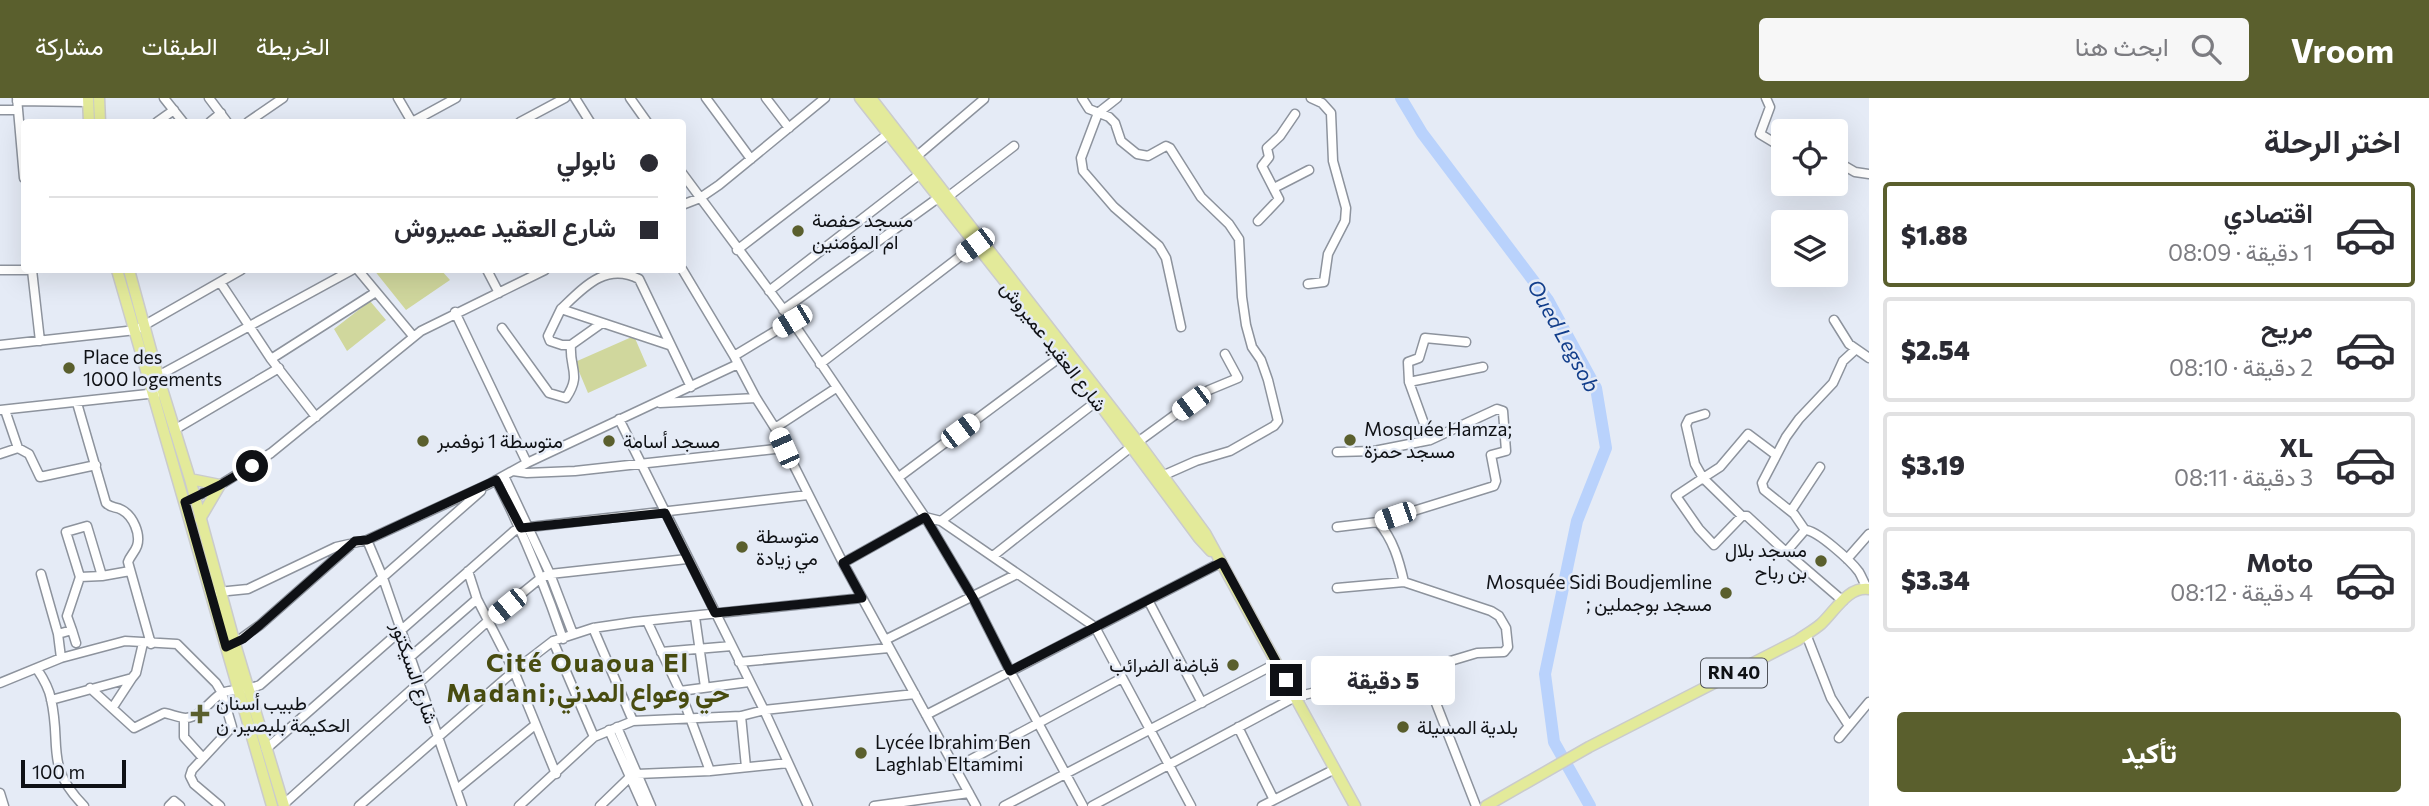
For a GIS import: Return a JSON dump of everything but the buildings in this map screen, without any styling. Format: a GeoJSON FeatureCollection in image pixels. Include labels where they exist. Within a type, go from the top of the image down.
{"type":"FeatureCollection","features":[{"type":"Feature","properties":{"kind":"main road"},"geometry":{"type":"LineString","coordinates":[[99,98],[100,119]]}},
{"type":"Feature","properties":{"kind":"main road","name":"شارع العقيد عميروش"},"geometry":{"type":"LineString","coordinates":[[860,98],[920,174],[943,197],[1135,445],[1199,538],[1222,562]]}},
{"type":"Feature","properties":{"kind":"main road","name":"شارع العقيد عميروش"},"geometry":{"type":"LineString","coordinates":[[872,98],[917,156],[975,245],[1097,401],[1191,514],[1222,562],[1354,806]]}},
{"type":"Feature","properties":{"kind":"main road"},"geometry":{"type":"LineString","coordinates":[[88,100],[89,119]]}},
{"type":"Feature","properties":{"kind":"main road"},"geometry":{"type":"LineString","coordinates":[[133,273],[140,327],[217,592]]}},
{"type":"Feature","properties":{"kind":"main road"},"geometry":{"type":"LineString","coordinates":[[119,274],[158,376],[159,393],[190,479],[190,500],[200,520],[238,691],[272,806]]}},
{"type":"Feature","properties":{"kind":"main road"},"geometry":{"type":"LineString","coordinates":[[190,479],[220,485],[200,520]]}},
{"type":"Feature","properties":{"kind":"main road","name":"RN 40"},"geometry":{"type":"LineString","coordinates":[[1493,804],[1589,747],[1806,634],[1820,625],[1853,592],[1868,588]]}},
{"type":"Feature","properties":{"kind":"main road"},"geometry":{"type":"LineString","coordinates":[[230,646],[250,690],[284,805]]}},
{"type":"Feature","properties":{"kind":"street"},"geometry":{"type":"LineString","coordinates":[[164,98],[181,119]]}},
{"type":"Feature","properties":{"kind":"street"},"geometry":{"type":"LineString","coordinates":[[209,98],[225,119]]}},
{"type":"Feature","properties":{"kind":"street"},"geometry":{"type":"LineString","coordinates":[[252,119],[283,98]]}},
{"type":"Feature","properties":{"kind":"street"},"geometry":{"type":"LineString","coordinates":[[398,98],[410,119]]}},
{"type":"Feature","properties":{"kind":"street"},"geometry":{"type":"LineString","coordinates":[[418,119],[456,98]]}},
{"type":"Feature","properties":{"kind":"street"},"geometry":{"type":"LineString","coordinates":[[526,119],[565,98]]}},
{"type":"Feature","properties":{"kind":"street"},"geometry":{"type":"LineString","coordinates":[[575,98],[588,119]]}},
{"type":"Feature","properties":{"kind":"street"},"geometry":{"type":"LineString","coordinates":[[629,98],[645,119]]}},
{"type":"Feature","properties":{"kind":"street"},"geometry":{"type":"LineString","coordinates":[[706,98],[751,159]]}},
{"type":"Feature","properties":{"kind":"street"},"geometry":{"type":"LineString","coordinates":[[766,98],[789,128]]}},
{"type":"Feature","properties":{"kind":"street"},"geometry":{"type":"LineString","coordinates":[[686,203],[700,198],[825,98]]}},
{"type":"Feature","properties":{"kind":"street"},"geometry":{"type":"LineString","coordinates":[[1082,98],[1089,109],[1109,117],[1115,124],[1121,141],[1138,154],[1148,156],[1164,146],[1170,148],[1202,197],[1237,235],[1246,325],[1252,347],[1261,360],[1268,380],[1278,418],[1274,426],[1230,451],[1196,461],[1162,476]]}},
{"type":"Feature","properties":{"kind":"street"},"geometry":{"type":"LineString","coordinates":[[1117,98],[1098,113],[1081,158],[1083,171],[1114,207],[1159,246],[1166,258],[1181,327]]}},
{"type":"Feature","properties":{"kind":"street"},"geometry":{"type":"LineString","coordinates":[[1308,284],[1324,282],[1328,254],[1346,217],[1334,160],[1333,118],[1325,106],[1311,98]]}},
{"type":"Feature","properties":{"kind":"street"},"geometry":{"type":"LineString","coordinates":[[1766,98],[1770,107],[1760,134],[1771,141]]}},
{"type":"Feature","properties":{"kind":"street"},"geometry":{"type":"LineString","coordinates":[[21,149],[17,99],[88,100]]}},
{"type":"Feature","properties":{"kind":"street"},"geometry":{"type":"LineString","coordinates":[[917,156],[984,99]]}},
{"type":"Feature","properties":{"kind":"street"},"geometry":{"type":"LineString","coordinates":[[0,110],[17,110]]}},
{"type":"Feature","properties":{"kind":"street"},"geometry":{"type":"LineString","coordinates":[[161,119],[174,110]]}},
{"type":"Feature","properties":{"kind":"street"},"geometry":{"type":"LineString","coordinates":[[214,119],[221,113]]}},
{"type":"Feature","properties":{"kind":"street"},"geometry":{"type":"LineString","coordinates":[[1258,221],[1279,199],[1262,165],[1269,157],[1267,148],[1280,136],[1294,114]]}},
{"type":"Feature","properties":{"kind":"street"},"geometry":{"type":"LineString","coordinates":[[737,250],[888,134]]}},
{"type":"Feature","properties":{"kind":"street"},"geometry":{"type":"LineString","coordinates":[[783,310],[1014,146]]}},
{"type":"Feature","properties":{"kind":"street"},"geometry":{"type":"LineString","coordinates":[[1848,168],[1869,174]]}},
{"type":"Feature","properties":{"kind":"street"},"geometry":{"type":"LineString","coordinates":[[1274,188],[1309,170]]}},
{"type":"Feature","properties":{"kind":"street"},"geometry":{"type":"LineString","coordinates":[[769,291],[920,174]]}},
{"type":"Feature","properties":{"kind":"street"},"geometry":{"type":"LineString","coordinates":[[686,179],[792,321],[925,517],[973,598],[1083,806]]}},
{"type":"Feature","properties":{"kind":"street"},"geometry":{"type":"LineString","coordinates":[[820,364],[975,245]]}},
{"type":"Feature","properties":{"kind":"street"},"geometry":{"type":"LineString","coordinates":[[0,270],[21,270]]}},
{"type":"Feature","properties":{"kind":"street"},"geometry":{"type":"LineString","coordinates":[[32,273],[40,341]]}},
{"type":"Feature","properties":{"kind":"street"},"geometry":{"type":"LineString","coordinates":[[0,345],[140,327],[236,273]]}},
{"type":"Feature","properties":{"kind":"street"},"geometry":{"type":"LineString","coordinates":[[158,376],[346,273]]}},
{"type":"Feature","properties":{"kind":"street"},"geometry":{"type":"LineString","coordinates":[[360,273],[413,336]]}},
{"type":"Feature","properties":{"kind":"street"},"geometry":{"type":"LineString","coordinates":[[489,273],[499,293]]}},
{"type":"Feature","properties":{"kind":"street"},"geometry":{"type":"LineString","coordinates":[[190,500],[271,453],[413,336],[455,312],[539,273]]}},
{"type":"Feature","properties":{"kind":"street"},"geometry":{"type":"LineString","coordinates":[[602,323],[571,345],[562,345],[549,338],[561,309],[597,279],[617,273]]}},
{"type":"Feature","properties":{"kind":"street"},"geometry":{"type":"LineString","coordinates":[[629,273],[639,279],[691,387]]}},
{"type":"Feature","properties":{"kind":"street"},"geometry":{"type":"LineString","coordinates":[[684,273],[775,428],[843,563],[976,806]]}},
{"type":"Feature","properties":{"kind":"street"},"geometry":{"type":"LineString","coordinates":[[220,282],[271,359],[316,416]]}},
{"type":"Feature","properties":{"kind":"street"},"geometry":{"type":"LineString","coordinates":[[271,359],[376,292]]}},
{"type":"Feature","properties":{"kind":"street"},"geometry":{"type":"LineString","coordinates":[[561,309],[669,345]]}},
{"type":"Feature","properties":{"kind":"street"},"geometry":{"type":"LineString","coordinates":[[455,312],[527,463]]}},
{"type":"Feature","properties":{"kind":"street"},"geometry":{"type":"LineString","coordinates":[[1834,320],[1849,344],[1869,358]]}},
{"type":"Feature","properties":{"kind":"street"},"geometry":{"type":"LineString","coordinates":[[217,592],[247,589],[326,552],[355,541],[367,540],[496,480],[619,419],[691,387],[792,321]]}},
{"type":"Feature","properties":{"kind":"street"},"geometry":{"type":"LineString","coordinates":[[502,328],[544,387],[554,396],[565,398],[575,374],[571,345]]}},
{"type":"Feature","properties":{"kind":"street"},"geometry":{"type":"LineString","coordinates":[[1430,440],[1409,382],[1408,362],[1419,358],[1424,338],[1466,342]]}},
{"type":"Feature","properties":{"kind":"street"},"geometry":{"type":"LineString","coordinates":[[1855,350],[1843,361],[1833,383],[1799,419],[1776,455],[1762,485],[1764,490],[1791,511],[1805,530],[1816,533],[1847,559],[1868,588]]}},
{"type":"Feature","properties":{"kind":"street"},"geometry":{"type":"LineString","coordinates":[[993,556],[1209,390],[1238,377],[1225,354]]}},
{"type":"Feature","properties":{"kind":"street"},"geometry":{"type":"LineString","coordinates":[[899,477],[1063,355]]}},
{"type":"Feature","properties":{"kind":"street"},"geometry":{"type":"LineString","coordinates":[[1409,382],[1483,367]]}},
{"type":"Feature","properties":{"kind":"street"},"geometry":{"type":"LineString","coordinates":[[174,430],[279,368]]}},
{"type":"Feature","properties":{"kind":"street"},"geometry":{"type":"LineString","coordinates":[[775,428],[836,388]]}},
{"type":"Feature","properties":{"kind":"street"},"geometry":{"type":"LineString","coordinates":[[96,465],[40,477],[29,454],[18,448],[3,410],[159,393]]}},
{"type":"Feature","properties":{"kind":"street"},"geometry":{"type":"LineString","coordinates":[[654,403],[756,398]]}},
{"type":"Feature","properties":{"kind":"street"},"geometry":{"type":"LineString","coordinates":[[941,521],[1097,401]]}},
{"type":"Feature","properties":{"kind":"street"},"geometry":{"type":"LineString","coordinates":[[78,402],[107,505],[124,512],[134,523],[138,541],[128,562],[147,644],[136,673],[113,707]]}},
{"type":"Feature","properties":{"kind":"street"},"geometry":{"type":"LineString","coordinates":[[1337,453],[1374,451],[1430,440],[1501,409],[1506,451],[1491,455],[1495,485],[1378,522],[1337,527]]}},
{"type":"Feature","properties":{"kind":"street"},"geometry":{"type":"LineString","coordinates":[[1705,414],[1689,419],[1686,425],[1695,464],[1703,478],[1742,516],[1747,516],[1843,601]]}},
{"type":"Feature","properties":{"kind":"street"},"geometry":{"type":"LineString","coordinates":[[619,419],[764,710],[808,806]]}},
{"type":"Feature","properties":{"kind":"street"},"geometry":{"type":"LineString","coordinates":[[1742,516],[1716,545],[1676,497],[1720,467],[1748,433],[1776,455]]}},
{"type":"Feature","properties":{"kind":"street"},"geometry":{"type":"LineString","coordinates":[[0,454],[18,448]]}},
{"type":"Feature","properties":{"kind":"street"},"geometry":{"type":"LineString","coordinates":[[513,471],[575,471],[784,448]]}},
{"type":"Feature","properties":{"kind":"street"},"geometry":{"type":"LineString","coordinates":[[1791,511],[1820,467]]}},
{"type":"Feature","properties":{"kind":"street"},"geometry":{"type":"LineString","coordinates":[[496,480],[525,528],[573,634]]}},
{"type":"Feature","properties":{"kind":"street"},"geometry":{"type":"LineString","coordinates":[[90,688],[134,728],[164,713],[184,718],[196,714],[222,693],[250,690],[260,685],[496,480]]}},
{"type":"Feature","properties":{"kind":"street"},"geometry":{"type":"LineString","coordinates":[[266,749],[514,531],[808,495]]}},
{"type":"Feature","properties":{"kind":"street"},"geometry":{"type":"LineString","coordinates":[[843,563],[925,517],[941,521],[1095,627],[1191,806]]}},
{"type":"Feature","properties":{"kind":"street"},"geometry":{"type":"LineString","coordinates":[[1378,522],[1387,532],[1395,550],[1404,582]]}},
{"type":"Feature","properties":{"kind":"street"},"geometry":{"type":"LineString","coordinates":[[76,643],[67,616],[80,577],[66,532],[87,526],[102,576]]}},
{"type":"Feature","properties":{"kind":"street"},"geometry":{"type":"LineString","coordinates":[[1786,552],[1805,530]]}},
{"type":"Feature","properties":{"kind":"street"},"geometry":{"type":"LineString","coordinates":[[1847,559],[1869,534]]}},
{"type":"Feature","properties":{"kind":"street","name":"شارع السيكتور"},"geometry":{"type":"LineString","coordinates":[[367,540],[383,578],[457,789],[460,805]]}},
{"type":"Feature","properties":{"kind":"street"},"geometry":{"type":"LineString","coordinates":[[230,646],[260,625],[355,541]]}},
{"type":"Feature","properties":{"kind":"street"},"geometry":{"type":"LineString","coordinates":[[284,805],[489,620],[546,575],[687,559]]}},
{"type":"Feature","properties":{"kind":"street"},"geometry":{"type":"LineString","coordinates":[[926,715],[1222,562]]}},
{"type":"Feature","properties":{"kind":"street"},"geometry":{"type":"LineString","coordinates":[[80,577],[130,571]]}},
{"type":"Feature","properties":{"kind":"street"},"geometry":{"type":"LineString","coordinates":[[468,572],[477,599],[514,671],[556,774]]}},
{"type":"Feature","properties":{"kind":"street"},"geometry":{"type":"LineString","coordinates":[[41,574],[58,634],[61,658]]}},
{"type":"Feature","properties":{"kind":"street"},"geometry":{"type":"LineString","coordinates":[[546,575],[563,639]]}},
{"type":"Feature","properties":{"kind":"street"},"geometry":{"type":"LineString","coordinates":[[739,662],[887,644],[1017,575]]}},
{"type":"Feature","properties":{"kind":"street"},"geometry":{"type":"LineString","coordinates":[[1092,806],[1295,697],[1427,668],[1477,653],[1502,653],[1508,647],[1506,628],[1498,614],[1404,582],[1336,588]]}},
{"type":"Feature","properties":{"kind":"street"},"geometry":{"type":"LineString","coordinates":[[359,806],[514,671],[553,641],[593,628],[862,598]]}},
{"type":"Feature","properties":{"kind":"street"},"geometry":{"type":"LineString","coordinates":[[409,658],[477,599]]}},
{"type":"Feature","properties":{"kind":"street"},"geometry":{"type":"LineString","coordinates":[[1148,600],[1202,703]]}},
{"type":"Feature","properties":{"kind":"street"},"geometry":{"type":"LineString","coordinates":[[695,617],[705,687]]}},
{"type":"Feature","properties":{"kind":"street"},"geometry":{"type":"LineString","coordinates":[[647,621],[680,691],[710,771]]}},
{"type":"Feature","properties":{"kind":"street"},"geometry":{"type":"LineString","coordinates":[[593,628],[633,721]]}},
{"type":"Feature","properties":{"kind":"street"},"geometry":{"type":"LineString","coordinates":[[58,634],[72,630]]}},
{"type":"Feature","properties":{"kind":"street"},"geometry":{"type":"LineString","coordinates":[[1806,634],[1832,698],[1849,726]]}},
{"type":"Feature","properties":{"kind":"street"},"geometry":{"type":"LineString","coordinates":[[0,683],[61,658],[125,641],[147,644],[174,642],[213,679],[222,693],[232,727],[192,770],[190,778],[218,806]]}},
{"type":"Feature","properties":{"kind":"street"},"geometry":{"type":"LineString","coordinates":[[553,641],[594,737]]}},
{"type":"Feature","properties":{"kind":"street"},"geometry":{"type":"LineString","coordinates":[[661,652],[732,646]]}},
{"type":"Feature","properties":{"kind":"street"},"geometry":{"type":"LineString","coordinates":[[1004,806],[1277,663]]}},
{"type":"Feature","properties":{"kind":"street"},"geometry":{"type":"LineString","coordinates":[[37,669],[51,700],[58,766],[64,782],[84,806]]}},
{"type":"Feature","properties":{"kind":"street"},"geometry":{"type":"LineString","coordinates":[[1400,672],[1422,682],[1432,693],[1476,806]]}},
{"type":"Feature","properties":{"kind":"street"},"geometry":{"type":"LineString","coordinates":[[51,700],[132,678]]}},
{"type":"Feature","properties":{"kind":"street"},"geometry":{"type":"LineString","coordinates":[[955,768],[1122,678]]}},
{"type":"Feature","properties":{"kind":"street"},"geometry":{"type":"LineString","coordinates":[[680,691],[749,682]]}},
{"type":"Feature","properties":{"kind":"street"},"geometry":{"type":"LineString","coordinates":[[519,806],[594,737],[633,721],[741,716],[764,710],[915,694]]}},
{"type":"Feature","properties":{"kind":"street"},"geometry":{"type":"LineString","coordinates":[[1839,738],[1869,702]]}},
{"type":"Feature","properties":{"kind":"street"},"geometry":{"type":"LineString","coordinates":[[741,716],[746,767]]}},
{"type":"Feature","properties":{"kind":"street"},"geometry":{"type":"LineString","coordinates":[[184,718],[184,737],[203,758]]}},
{"type":"Feature","properties":{"kind":"street"},"geometry":{"type":"LineString","coordinates":[[457,789],[535,725]]}},
{"type":"Feature","properties":{"kind":"street"},"geometry":{"type":"LineString","coordinates":[[1238,727],[1274,800]]}},
{"type":"Feature","properties":{"kind":"street"},"geometry":{"type":"LineString","coordinates":[[613,728],[634,776],[651,806]]}},
{"type":"Feature","properties":{"kind":"street"},"geometry":{"type":"LineString","coordinates":[[600,806],[634,776],[789,763]]}},
{"type":"Feature","properties":{"kind":"street"},"geometry":{"type":"LineString","coordinates":[[1262,806],[1335,769]]}},
{"type":"Feature","properties":{"kind":"street"},"geometry":{"type":"LineString","coordinates":[[634,776],[643,806]]}},
{"type":"Feature","properties":{"kind":"street"},"geometry":{"type":"LineString","coordinates":[[0,793],[4,806]]}},
{"type":"Feature","properties":{"kind":"street"},"geometry":{"type":"LineString","coordinates":[[874,806],[969,793]]}},
{"type":"Feature","properties":{"kind":"street"},"geometry":{"type":"LineString","coordinates":[[169,806],[174,801],[180,806]]}},
{"type":"Feature","properties":{"kind":"green space"},"geometry":{"type":"Polygon","coordinates":[[[376,273],[444,273],[450,280],[406,310],[376,273]]]}},
{"type":"Feature","properties":{"kind":"green space"},"geometry":{"type":"Polygon","coordinates":[[[370,301],[386,320],[347,351],[334,329],[370,301]]]}},
{"type":"Feature","properties":{"kind":"green space"},"geometry":{"type":"Polygon","coordinates":[[[634,336],[647,366],[588,393],[575,362],[634,336]]]}},
{"type":"Feature","properties":{"kind":"waterway","name":"Oued Legsob"},"geometry":{"type":"LineString","coordinates":[[1401,98],[1422,133],[1548,300],[1596,388],[1606,448],[1577,521],[1545,674],[1554,742],[1590,806]]}},
{"type":"Feature","properties":{"kind":"place","name":"مسجد حفصة ام المؤمنين"},"geometry":{"type":"Point","coordinates":[798,231]}},
{"type":"Feature","properties":{"kind":"place","name":"Place des 1000 logements"},"geometry":{"type":"Point","coordinates":[69,368]}},
{"type":"Feature","properties":{"kind":"place","name":"Mosquée Hamza; مسجد حمزة"},"geometry":{"type":"Point","coordinates":[1350,440]}},
{"type":"Feature","properties":{"kind":"place","name":"متوسطة 1 نوفمبر"},"geometry":{"type":"Point","coordinates":[423,441]}},
{"type":"Feature","properties":{"kind":"place","name":"مسجد أسامة"},"geometry":{"type":"Point","coordinates":[609,441]}},
{"type":"Feature","properties":{"kind":"place","name":"متوسطة مي زيادة"},"geometry":{"type":"Point","coordinates":[742,547]}},
{"type":"Feature","properties":{"kind":"place","name":"مسجد بلال بن رباح"},"geometry":{"type":"Point","coordinates":[1821,561]}},
{"type":"Feature","properties":{"kind":"place","name":"Mosquée Sidi Boudjemline ; مسجد بوجملين"},"geometry":{"type":"Point","coordinates":[1726,593]}},
{"type":"Feature","properties":{"kind":"place","name":"قباضة الضرائب"},"geometry":{"type":"Point","coordinates":[1233,665]}},
{"type":"Feature","properties":{"kind":"place","name":"طبيب أسنان الحكيمة بلبصير. ن"},"geometry":{"type":"Point","coordinates":[200,714]}},
{"type":"Feature","properties":{"kind":"place","name":"بلدية المسيلة"},"geometry":{"type":"Point","coordinates":[1403,727]}},
{"type":"Feature","properties":{"kind":"place","name":"Lycée Ibrahim Ben Laghlab Eltamimi"},"geometry":{"type":"Point","coordinates":[861,753]}},
{"type":"Feature","properties":{"kind":"district","name":"Cité Ouaoua El Madani;حي وعواع المدني"},"geometry":{"type":"Point","coordinates":[588,678]}},
{"type":"Feature","properties":{"kind":"route"},"geometry":{"type":"LineString","coordinates":[[252,466],[185,502],[226,647],[243,639],[355,541],[367,540],[496,480],[521,528],[665,513],[715,613],[862,598],[843,563],[925,517],[973,598],[1010,671],[1222,562],[1286,680]]}}]}
